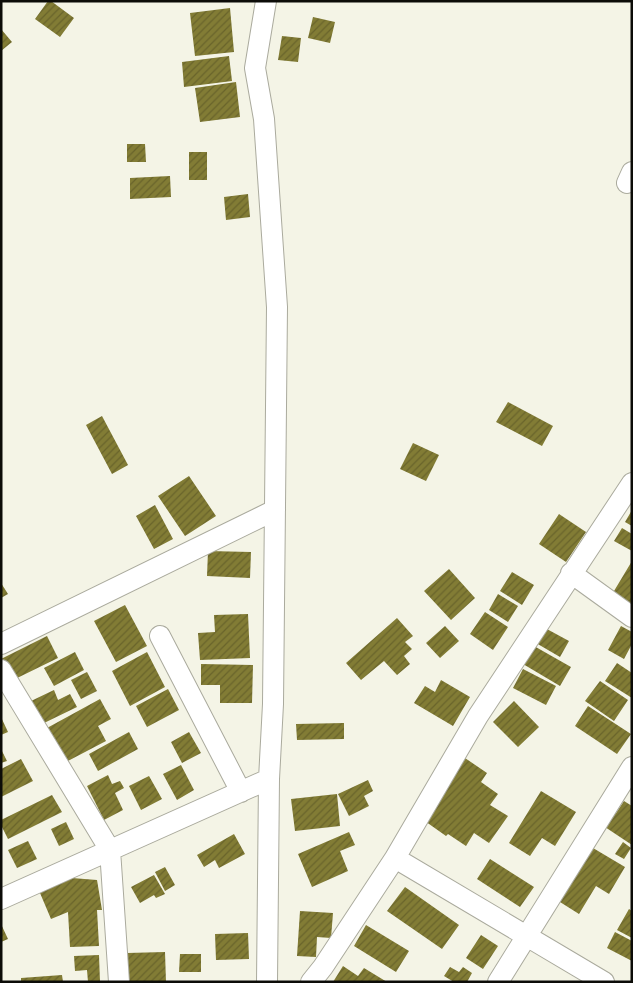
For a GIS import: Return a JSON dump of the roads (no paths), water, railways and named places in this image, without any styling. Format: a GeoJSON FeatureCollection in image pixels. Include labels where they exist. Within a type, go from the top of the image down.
{"type":"FeatureCollection","features":[{"type":"Feature","properties":{"kind":"street"},"geometry":{"type":"LineString","coordinates":[[266,1],[255,68],[264,119],[277,307],[273,704],[268,779],[266,982]]}},
{"type":"Feature","properties":{"kind":"street"},"geometry":{"type":"LineString","coordinates":[[310,982],[323,967],[395,858],[478,716],[632,483]]}},
{"type":"Feature","properties":{"kind":"street"},"geometry":{"type":"LineString","coordinates":[[1,644],[275,510]]}},
{"type":"Feature","properties":{"kind":"street"},"geometry":{"type":"LineString","coordinates":[[571,573],[632,617]]}},
{"type":"Feature","properties":{"kind":"street"},"geometry":{"type":"LineString","coordinates":[[160,636],[240,792]]}},
{"type":"Feature","properties":{"kind":"street"},"geometry":{"type":"LineString","coordinates":[[1,670],[110,850],[120,982]]}},
{"type":"Feature","properties":{"kind":"street"},"geometry":{"type":"LineString","coordinates":[[498,982],[632,767]]}},
{"type":"Feature","properties":{"kind":"street"},"geometry":{"type":"LineString","coordinates":[[1,899],[268,779]]}},
{"type":"Feature","properties":{"kind":"street"},"geometry":{"type":"LineString","coordinates":[[395,858],[604,982]]}}]}
